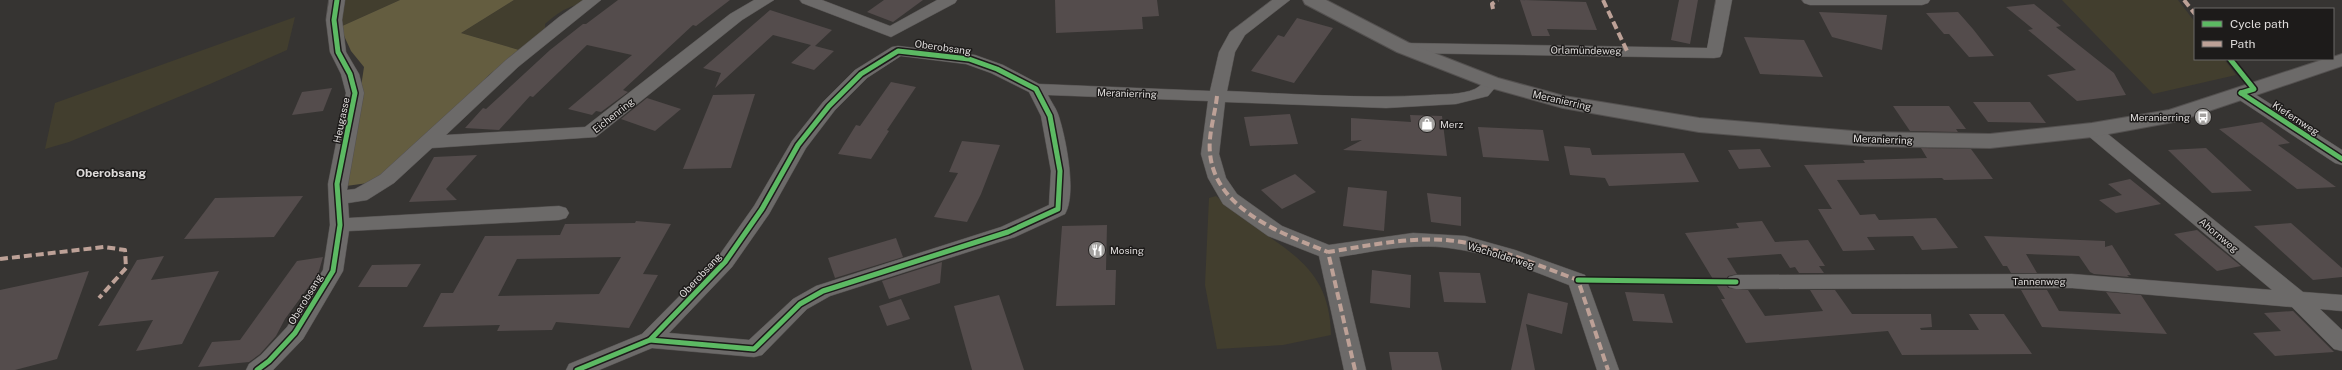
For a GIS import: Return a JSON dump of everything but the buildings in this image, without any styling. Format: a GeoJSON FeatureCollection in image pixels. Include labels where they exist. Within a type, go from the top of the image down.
{"type":"FeatureCollection","features":[{"type":"Feature","properties":{"kind":"street","name":"Heugasse"},"geometry":{"type":"LineString","coordinates":[[337,0],[334,20],[338,52],[350,74],[355,93],[337,184],[338,198]]}},
{"type":"Feature","properties":{"kind":"street"},"geometry":{"type":"LineString","coordinates":[[338,198],[360,195],[386,179],[429,142],[525,52],[562,21],[593,0]]}},
{"type":"Feature","properties":{"kind":"street","name":"Eichenring"},"geometry":{"type":"LineString","coordinates":[[429,142],[590,133],[736,17],[766,0]]}},
{"type":"Feature","properties":{"kind":"street"},"geometry":{"type":"LineString","coordinates":[[808,0],[891,32],[898,51]]}},
{"type":"Feature","properties":{"kind":"street"},"geometry":{"type":"LineString","coordinates":[[891,32],[949,0]]}},
{"type":"Feature","properties":{"kind":"street"},"geometry":{"type":"LineString","coordinates":[[1217,96],[1227,52],[1238,32],[1282,0]]}},
{"type":"Feature","properties":{"kind":"street","name":"Meranierring"},"geometry":{"type":"LineString","coordinates":[[1312,0],[1404,48],[1491,82],[1563,102],[1636,115],[1765,132],[1865,139],[1990,141],[2092,130],[2172,116],[2342,60]]}},
{"type":"Feature","properties":{"kind":"street","name":"Orlamündeweg"},"geometry":{"type":"LineString","coordinates":[[1404,48],[1714,52],[1724,0]]}},
{"type":"Feature","properties":{"kind":"street"},"geometry":{"type":"LineString","coordinates":[[1810,0],[1922,0]]}},
{"type":"Feature","properties":{"kind":"street","name":"Oberobsang"},"geometry":{"type":"LineString","coordinates":[[577,370],[650,340],[725,262],[762,209],[798,146],[829,106],[861,74],[898,51],[969,59],[997,69],[1036,89],[1050,116],[1060,171],[1060,195],[1058,209],[1008,232],[823,291],[800,304],[754,349],[650,340]]}},
{"type":"Feature","properties":{"kind":"street","name":"Meranierring"},"geometry":{"type":"LineString","coordinates":[[1036,89],[1394,103],[1456,100],[1482,92],[1491,82]]}},
{"type":"Feature","properties":{"kind":"street","name":"Kiefernweg"},"geometry":{"type":"LineString","coordinates":[[2241,93],[2342,158]]}},
{"type":"Feature","properties":{"kind":"street","name":"Wacholderweg"},"geometry":{"type":"LineString","coordinates":[[1217,96],[1210,154],[1217,178],[1230,199],[1276,231],[1328,252],[1417,240],[1464,243],[1513,257],[1578,280],[1608,370]]}},
{"type":"Feature","properties":{"kind":"street","name":"Ahornweg"},"geometry":{"type":"LineString","coordinates":[[2092,130],[2296,299],[2342,343]]}},
{"type":"Feature","properties":{"kind":"street","name":"Oberobsang"},"geometry":{"type":"LineString","coordinates":[[257,370],[269,361],[295,334],[333,271],[340,225],[338,198]]}},
{"type":"Feature","properties":{"kind":"street"},"geometry":{"type":"LineString","coordinates":[[340,225],[559,213]]}},
{"type":"Feature","properties":{"kind":"street"},"geometry":{"type":"LineString","coordinates":[[1328,252],[1355,370]]}},
{"type":"Feature","properties":{"kind":"street","name":"Tannenweg"},"geometry":{"type":"LineString","coordinates":[[1736,282],[2072,280],[2342,303]]}},
{"type":"Feature","properties":{"kind":"shaded area"},"geometry":{"type":"Polygon","coordinates":[[[343,0],[400,0],[340,27],[343,0]]]}},
{"type":"Feature","properties":{"kind":"shaded area"},"geometry":{"type":"Polygon","coordinates":[[[400,0],[514,0],[461,33],[519,50],[489,75],[424,139],[382,177],[368,183],[346,186],[364,67],[351,51],[340,27],[400,0]]]}},
{"type":"Feature","properties":{"kind":"shaded area"},"geometry":{"type":"Polygon","coordinates":[[[514,0],[587,0],[563,10],[545,24],[545,30],[519,50],[461,33],[514,0]]]}},
{"type":"Feature","properties":{"kind":"shaded area"},"geometry":{"type":"Polygon","coordinates":[[[2062,0],[2178,0],[2194,21],[2194,60],[2225,60],[2236,75],[2153,94],[2062,0]]]}},
{"type":"Feature","properties":{"kind":"shaded area"},"geometry":{"type":"Polygon","coordinates":[[[295,17],[287,50],[210,84],[69,142],[45,149],[55,103],[295,17]]]}},
{"type":"Feature","properties":{"kind":"shaded area"},"geometry":{"type":"Polygon","coordinates":[[[1216,196],[1243,218],[1293,254],[1306,266],[1316,279],[1324,294],[1329,313],[1331,335],[1283,345],[1217,349],[1205,285],[1209,198],[1216,196]]]}},
{"type":"Feature","properties":{"kind":"marked path"},"geometry":{"type":"LineString","coordinates":[[1493,9],[1492,4],[1498,0]]}},
{"type":"Feature","properties":{"kind":"marked path"},"geometry":{"type":"LineString","coordinates":[[1603,0],[1627,51]]}},
{"type":"Feature","properties":{"kind":"marked path"},"geometry":{"type":"LineString","coordinates":[[2184,0],[2194,13]]}},
{"type":"Feature","properties":{"kind":"marked path"},"geometry":{"type":"LineString","coordinates":[[1217,96],[1211,132],[1210,154],[1214,173],[1224,189],[1238,204],[1254,216],[1292,237],[1328,252]]}},
{"type":"Feature","properties":{"kind":"marked path"},"geometry":{"type":"LineString","coordinates":[[1355,370],[1328,252],[1413,240],[1448,241],[1480,246],[1578,280],[1608,370]]}},
{"type":"Feature","properties":{"kind":"marked path"},"geometry":{"type":"LineString","coordinates":[[0,259],[104,247],[125,250],[126,268],[110,288],[99,298]]}},
{"type":"Feature","properties":{"kind":"cycle path"},"geometry":{"type":"LineString","coordinates":[[257,370],[269,361],[295,333],[333,271],[340,225],[337,184],[355,93],[350,74],[338,52],[334,20],[337,0]]}},
{"type":"Feature","properties":{"kind":"cycle path"},"geometry":{"type":"LineString","coordinates":[[577,370],[650,340],[725,262],[762,209],[798,145],[829,106],[861,74],[898,51],[969,59],[997,69],[1036,89],[1050,116],[1060,171],[1060,195],[1058,209],[1008,232],[823,291],[800,304],[754,349],[650,340]]}},
{"type":"Feature","properties":{"kind":"cycle path"},"geometry":{"type":"LineString","coordinates":[[2231,60],[2254,89],[2241,93]]}},
{"type":"Feature","properties":{"kind":"cycle path"},"geometry":{"type":"LineString","coordinates":[[2241,93],[2342,159]]}},
{"type":"Feature","properties":{"kind":"cycle path"},"geometry":{"type":"LineString","coordinates":[[1578,280],[1736,282]]}},
{"type":"Feature","properties":{"kind":"place","name":"Meranierring"},"geometry":{"type":"Point","coordinates":[2203,117]}},
{"type":"Feature","properties":{"kind":"place","name":"Merz"},"geometry":{"type":"Point","coordinates":[1427,124]}},
{"type":"Feature","properties":{"kind":"place","name":"Mosing"},"geometry":{"type":"Point","coordinates":[1097,250]}},
{"type":"Feature","properties":{"kind":"district","name":"Oberobsang"},"geometry":{"type":"Point","coordinates":[111,173]}}]}
